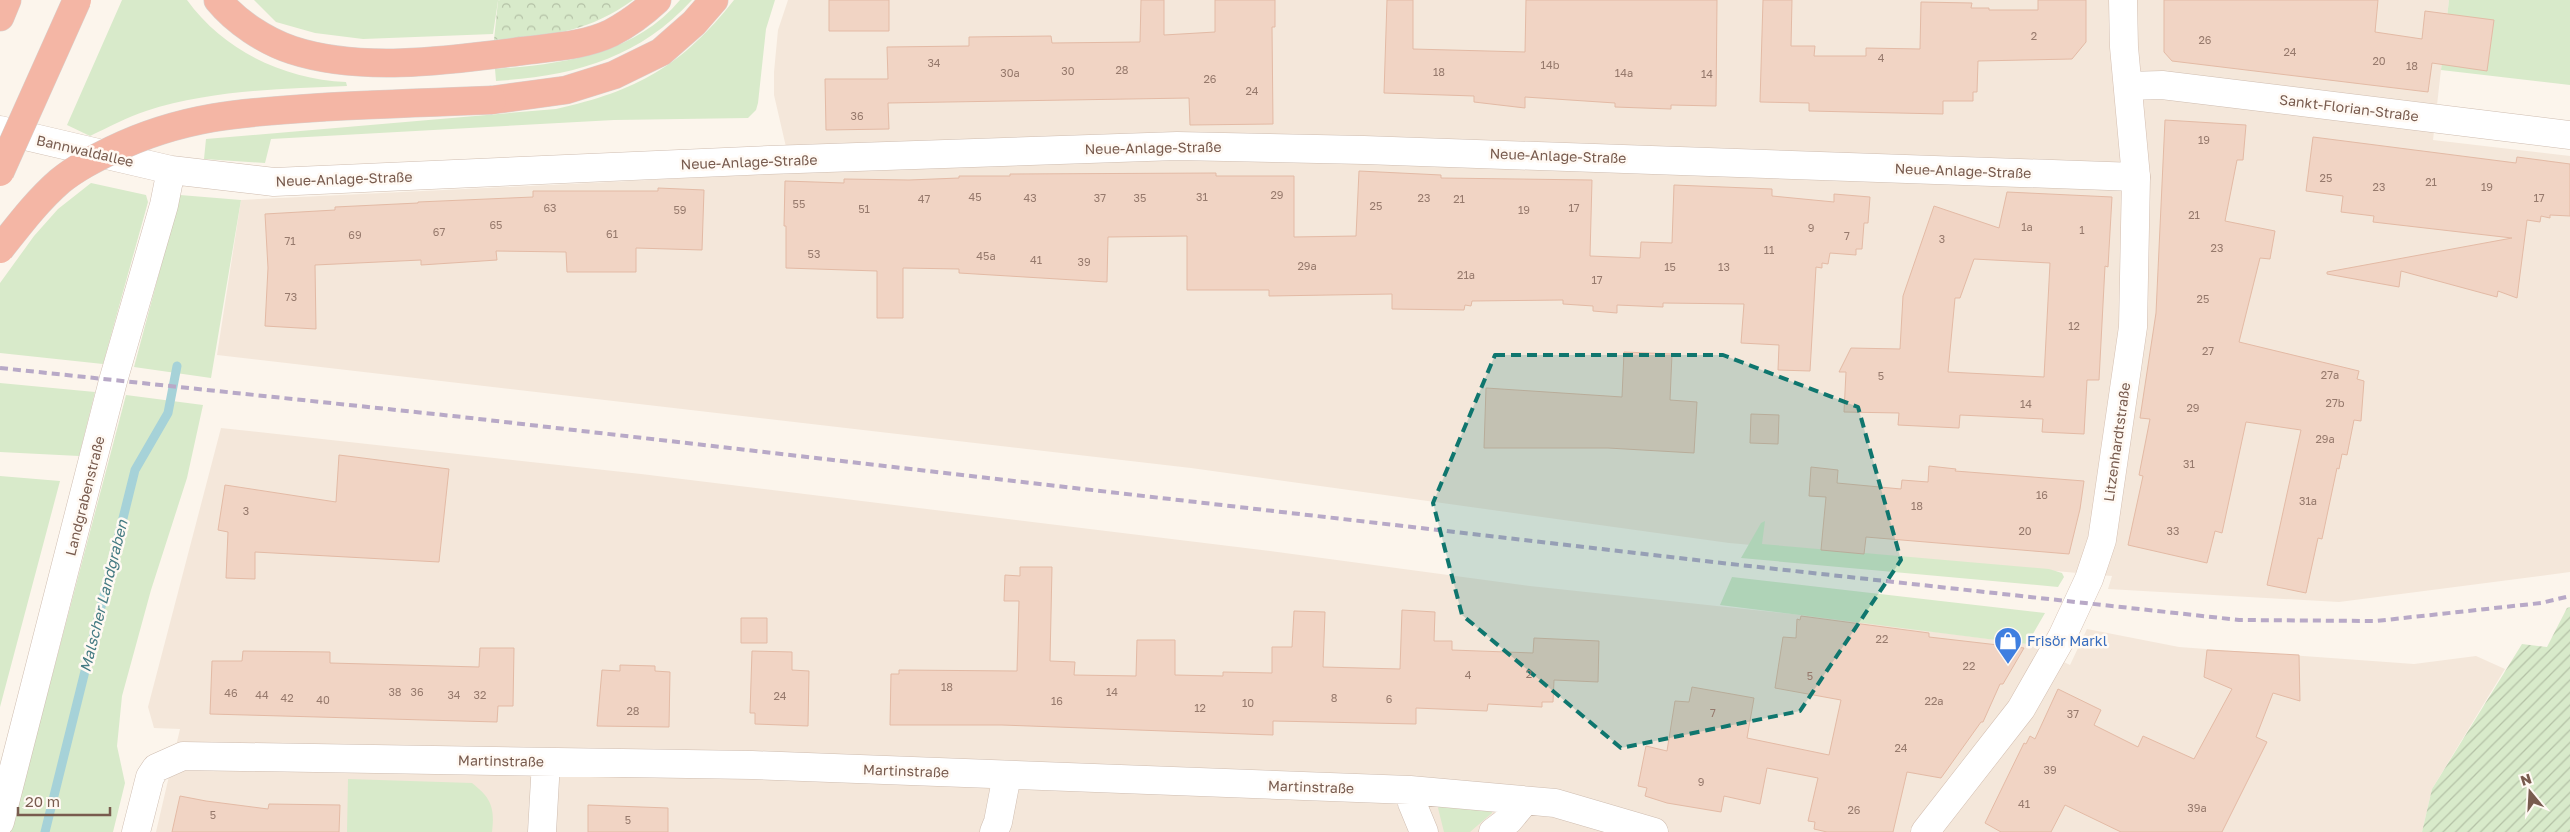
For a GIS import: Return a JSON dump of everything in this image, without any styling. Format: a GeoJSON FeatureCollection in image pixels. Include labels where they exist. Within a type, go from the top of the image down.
{"type":"FeatureCollection","features":[{"type":"Feature","properties":{"kind":"highway"},"geometry":{"type":"LineString","coordinates":[[0,17],[7,0]]}},
{"type":"Feature","properties":{"kind":"highway"},"geometry":{"type":"LineString","coordinates":[[0,172],[77,0]]}},
{"type":"Feature","properties":{"kind":"highway"},"geometry":{"type":"LineString","coordinates":[[218,0],[256,33],[292,50],[331,59],[408,62],[494,55],[576,44],[601,36],[637,17],[657,0]]}},
{"type":"Feature","properties":{"kind":"highway"},"geometry":{"type":"LineString","coordinates":[[0,249],[31,210],[61,181],[87,162],[137,138],[176,124],[272,111],[492,100],[566,90],[614,75],[661,52],[694,23],[714,0]]}},
{"type":"Feature","properties":{"kind":"street","name":"Litzenhardtstraße"},"geometry":{"type":"LineString","coordinates":[[1925,832],[2021,709],[2062,637],[2089,579],[2102,540],[2133,327],[2136,177],[2124,47],[2123,0]]}},
{"type":"Feature","properties":{"kind":"street","name":"Sankt-Florian-Straße"},"geometry":{"type":"LineString","coordinates":[[2128,86],[2162,85],[2570,135]]}},
{"type":"Feature","properties":{"kind":"street","name":"Bannwaldallee"},"geometry":{"type":"LineString","coordinates":[[0,130],[171,170]]}},
{"type":"Feature","properties":{"kind":"street","name":"Neue-Anlage-Straße"},"geometry":{"type":"LineString","coordinates":[[171,170],[274,182],[769,160],[1177,146],[1364,150],[2136,177]]}},
{"type":"Feature","properties":{"kind":"street","name":"Landgrabenstraße"},"geometry":{"type":"LineString","coordinates":[[0,822],[113,382],[164,205],[171,170]]}},
{"type":"Feature","properties":{"kind":"street","name":"Martinstraße"},"geometry":{"type":"LineString","coordinates":[[136,832],[146,786],[156,768],[183,756],[752,765],[1410,790],[1524,802],[1554,803],[1654,832]]}},
{"type":"Feature","properties":{"kind":"street"},"geometry":{"type":"LineString","coordinates":[[542,832],[546,762]]}},
{"type":"Feature","properties":{"kind":"street"},"geometry":{"type":"LineString","coordinates":[[994,832],[998,822],[1007,775]]}},
{"type":"Feature","properties":{"kind":"street"},"geometry":{"type":"LineString","coordinates":[[1410,790],[1412,803],[1424,832]]}},
{"type":"Feature","properties":{"kind":"street"},"geometry":{"type":"LineString","coordinates":[[1493,832],[1508,820],[1524,802]]}},
{"type":"Feature","properties":{"kind":"highlighted area"},"geometry":{"type":"Polygon","coordinates":[[[1495,355],[1723,355],[1858,407],[1901,560],[1800,711],[1621,748],[1462,615],[1433,503],[1495,355]]]}},
{"type":"Feature","properties":{"kind":"shaded area"},"geometry":{"type":"Polygon","coordinates":[[[788,0],[2449,0],[2433,140],[2570,156],[2570,572],[2339,602],[2108,589],[2112,576],[1729,543],[1191,468],[217,355],[241,200],[792,173],[774,95],[778,30],[788,0]]]}},
{"type":"Feature","properties":{"kind":"shaded area"},"geometry":{"type":"Polygon","coordinates":[[[221,428],[641,474],[1270,551],[1530,586],[1839,619],[2027,644],[2070,665],[2087,629],[2179,647],[2414,664],[2476,656],[2505,669],[2432,789],[2422,832],[156,832],[180,729],[154,728],[148,707],[221,428]]]}},
{"type":"Feature","properties":{"kind":"green space"},"geometry":{"type":"Polygon","coordinates":[[[122,0],[187,0],[219,34],[237,48],[257,59],[300,75],[346,82],[347,86],[246,92],[195,99],[139,113],[90,136],[67,125],[122,0]]]}},
{"type":"Feature","properties":{"kind":"green space"},"geometry":{"type":"Polygon","coordinates":[[[254,0],[500,0],[498,1],[493,34],[363,39],[315,33],[276,22],[254,0]]]}},
{"type":"Feature","properties":{"kind":"green space"},"geometry":{"type":"Polygon","coordinates":[[[633,0],[599,20],[566,31],[494,40],[498,1],[633,0]]]}},
{"type":"Feature","properties":{"kind":"green space"},"geometry":{"type":"Polygon","coordinates":[[[680,0],[692,0],[649,37],[603,61],[552,75],[496,81],[495,69],[546,64],[595,53],[619,45],[662,19],[680,0]]]}},
{"type":"Feature","properties":{"kind":"green space"},"geometry":{"type":"Polygon","coordinates":[[[734,0],[775,0],[766,29],[758,103],[756,110],[748,118],[614,120],[271,139],[265,163],[204,159],[206,139],[556,109],[585,102],[634,84],[676,59],[715,23],[734,0]]]}},
{"type":"Feature","properties":{"kind":"green space"},"geometry":{"type":"Polygon","coordinates":[[[2449,0],[2570,0],[2570,85],[2441,70],[2449,0]]]}},
{"type":"Feature","properties":{"kind":"green space"},"geometry":{"type":"Polygon","coordinates":[[[91,183],[146,195],[148,202],[103,364],[0,353],[0,283],[34,236],[58,209],[91,183]]]}},
{"type":"Feature","properties":{"kind":"green space"},"geometry":{"type":"Polygon","coordinates":[[[180,195],[241,200],[211,378],[134,367],[180,195]]]}},
{"type":"Feature","properties":{"kind":"green space"},"geometry":{"type":"Polygon","coordinates":[[[0,383],[95,392],[79,456],[0,452],[0,383]]]}},
{"type":"Feature","properties":{"kind":"green space"},"geometry":{"type":"Polygon","coordinates":[[[126,395],[203,405],[187,478],[151,590],[122,696],[117,746],[125,783],[113,832],[11,832],[126,395]]]}},
{"type":"Feature","properties":{"kind":"green space"},"geometry":{"type":"Polygon","coordinates":[[[0,476],[60,481],[0,707],[0,476]]]}},
{"type":"Feature","properties":{"kind":"green space"},"geometry":{"type":"Polygon","coordinates":[[[1765,521],[1762,544],[2049,569],[2062,573],[2064,577],[2058,587],[1741,558],[1761,523],[1765,521]]]}},
{"type":"Feature","properties":{"kind":"green space"},"geometry":{"type":"Polygon","coordinates":[[[1732,577],[2045,613],[2027,644],[1720,605],[1732,577]]]}},
{"type":"Feature","properties":{"kind":"green space"},"geometry":{"type":"Polygon","coordinates":[[[2570,607],[2570,832],[2422,832],[2432,789],[2522,644],[2547,647],[2567,608],[2570,607]]]}},
{"type":"Feature","properties":{"kind":"green space"},"geometry":{"type":"Polygon","coordinates":[[[348,779],[472,783],[484,793],[490,804],[493,816],[492,832],[347,832],[348,779]]]}},
{"type":"Feature","properties":{"kind":"green space"},"geometry":{"type":"Polygon","coordinates":[[[1440,805],[1492,811],[1492,813],[1470,832],[1444,832],[1438,808],[1440,805]]]}},
{"type":"Feature","properties":{"kind":"building"},"geometry":{"type":"Polygon","coordinates":[[[829,0],[889,0],[889,31],[829,31],[829,0]]]}},
{"type":"Feature","properties":{"kind":"building"},"geometry":{"type":"Polygon","coordinates":[[[1141,0],[1164,0],[1164,35],[1215,32],[1215,0],[1275,0],[1275,27],[1272,27],[1273,124],[1190,125],[1189,98],[888,103],[889,129],[826,130],[825,79],[888,79],[887,47],[969,46],[969,37],[1051,36],[1052,43],[1140,42],[1141,0]]]}},
{"type":"Feature","properties":{"kind":"building"},"geometry":{"type":"Polygon","coordinates":[[[1387,0],[1413,0],[1413,49],[1525,52],[1526,0],[1717,0],[1716,106],[1671,105],[1671,109],[1615,107],[1615,103],[1525,97],[1525,108],[1474,102],[1474,96],[1384,93],[1387,0]]]}},
{"type":"Feature","properties":{"kind":"building"},"geometry":{"type":"Polygon","coordinates":[[[1763,0],[1792,0],[1791,46],[1815,46],[1814,56],[1866,56],[1866,48],[1920,49],[1921,2],[1972,3],[1971,8],[1989,8],[1989,10],[2038,10],[2038,0],[2086,0],[2086,42],[2072,59],[1978,61],[1977,92],[1973,92],[1973,101],[1943,101],[1943,114],[1809,111],[1809,103],[1760,102],[1763,0]]]}},
{"type":"Feature","properties":{"kind":"building"},"geometry":{"type":"Polygon","coordinates":[[[2164,0],[2378,0],[2375,32],[2422,39],[2425,11],[2494,20],[2487,71],[2432,63],[2428,92],[2172,61],[2164,52],[2164,0]]]}},
{"type":"Feature","properties":{"kind":"building"},"geometry":{"type":"Polygon","coordinates":[[[2165,120],[2246,125],[2243,160],[2237,160],[2225,221],[2275,231],[2270,259],[2260,258],[2239,342],[2359,371],[2357,379],[2364,381],[2361,421],[2354,420],[2347,455],[2342,454],[2339,469],[2337,468],[2322,539],[2318,538],[2306,593],[2267,585],[2301,430],[2246,422],[2222,533],[2215,531],[2207,563],[2128,545],[2143,476],[2139,475],[2150,419],[2140,418],[2156,313],[2165,120]]]}},
{"type":"Feature","properties":{"kind":"building"},"geometry":{"type":"Polygon","coordinates":[[[2313,137],[2516,163],[2517,157],[2570,164],[2570,216],[2550,215],[2550,218],[2541,216],[2540,222],[2527,220],[2517,298],[2498,291],[2497,297],[2401,271],[2399,287],[2327,274],[2327,272],[2512,238],[2373,222],[2374,216],[2341,212],[2343,196],[2306,191],[2313,137]]]}},
{"type":"Feature","properties":{"kind":"building"},"geometry":{"type":"Polygon","coordinates":[[[1359,171],[1441,175],[1441,178],[1592,180],[1590,256],[1640,258],[1641,242],[1672,243],[1674,185],[1772,189],[1772,196],[1834,202],[1834,194],[1870,197],[1868,223],[1864,223],[1862,249],[1856,249],[1856,255],[1830,253],[1828,264],[1822,263],[1822,268],[1816,267],[1810,371],[1778,370],[1779,345],[1741,343],[1744,304],[1663,303],[1663,307],[1617,305],[1617,313],[1593,311],[1593,306],[1563,304],[1563,300],[1472,301],[1471,306],[1465,305],[1464,310],[1392,309],[1392,294],[1269,296],[1269,290],[1187,290],[1187,236],[1108,237],[1107,282],[959,273],[959,269],[903,268],[903,318],[877,318],[877,271],[786,268],[786,226],[784,226],[785,181],[844,183],[844,179],[909,180],[959,178],[959,176],[1010,176],[1010,174],[1216,173],[1216,176],[1294,176],[1294,237],[1356,236],[1359,171]]]}},
{"type":"Feature","properties":{"kind":"building"},"geometry":{"type":"Polygon","coordinates":[[[658,188],[704,190],[702,250],[636,248],[636,272],[567,272],[566,252],[496,251],[497,260],[421,265],[421,260],[315,265],[316,329],[265,326],[268,268],[265,214],[335,210],[335,207],[533,197],[533,191],[658,191],[658,188]]]}},
{"type":"Feature","properties":{"kind":"building"},"geometry":{"type":"Polygon","coordinates":[[[2007,192],[2112,197],[2108,267],[2105,266],[2099,380],[2087,380],[2084,434],[2042,432],[2043,419],[1960,415],[1959,428],[1898,425],[1899,413],[1844,412],[1846,372],[1839,372],[1851,348],[1900,349],[1903,296],[1934,206],[1999,228],[2007,192]],[[1974,259],[1960,298],[1955,298],[1948,372],[2044,377],[2050,263],[1974,259]]]}},
{"type":"Feature","properties":{"kind":"building"},"geometry":{"type":"Polygon","coordinates":[[[1624,352],[1672,354],[1670,400],[1697,402],[1694,453],[1608,448],[1484,448],[1486,388],[1622,397],[1624,352]]]}},
{"type":"Feature","properties":{"kind":"building"},"geometry":{"type":"Polygon","coordinates":[[[1751,414],[1779,415],[1778,444],[1750,443],[1751,414]]]}},
{"type":"Feature","properties":{"kind":"building"},"geometry":{"type":"Polygon","coordinates":[[[339,455],[449,469],[439,562],[255,552],[255,579],[226,578],[228,532],[218,530],[225,485],[336,502],[339,455]]]}},
{"type":"Feature","properties":{"kind":"building"},"geometry":{"type":"Polygon","coordinates":[[[1929,466],[1956,469],[1955,471],[2084,481],[2080,509],[2069,554],[1866,537],[1864,554],[1821,550],[1826,497],[1809,496],[1811,467],[1838,470],[1837,483],[1901,489],[1902,480],[1928,482],[1929,466]]]}},
{"type":"Feature","properties":{"kind":"building"},"geometry":{"type":"Polygon","coordinates":[[[1020,567],[1052,567],[1050,661],[1075,662],[1074,675],[1136,676],[1137,640],[1175,640],[1175,675],[1223,676],[1223,672],[1272,673],[1272,647],[1292,647],[1294,611],[1325,612],[1323,667],[1400,669],[1402,610],[1435,612],[1434,641],[1452,641],[1452,650],[1533,653],[1534,638],[1599,641],[1598,682],[1554,680],[1553,702],[1542,702],[1542,707],[1488,704],[1487,711],[1416,708],[1416,724],[1273,721],[1273,735],[1002,725],[890,725],[891,674],[899,674],[899,670],[1017,671],[1019,601],[1004,601],[1005,575],[1020,576],[1020,567]]]}},
{"type":"Feature","properties":{"kind":"building"},"geometry":{"type":"Polygon","coordinates":[[[1801,616],[1929,633],[1929,637],[2024,648],[2003,684],[2000,684],[1983,722],[1981,722],[1941,778],[1907,772],[1893,832],[1827,832],[1814,829],[1815,822],[1808,821],[1818,778],[1767,768],[1760,804],[1724,796],[1721,812],[1667,803],[1645,796],[1647,788],[1638,786],[1646,746],[1667,751],[1675,701],[1689,702],[1692,687],[1754,698],[1747,738],[1829,755],[1841,700],[1775,688],[1783,637],[1796,638],[1797,619],[1800,620],[1801,616]]]}},
{"type":"Feature","properties":{"kind":"building"},"geometry":{"type":"Polygon","coordinates":[[[741,618],[767,618],[767,643],[741,643],[741,618]]]}},
{"type":"Feature","properties":{"kind":"building"},"geometry":{"type":"Polygon","coordinates":[[[480,648],[514,648],[513,706],[498,706],[497,722],[210,714],[212,661],[242,661],[243,651],[330,652],[330,663],[479,667],[480,648]]]}},
{"type":"Feature","properties":{"kind":"building"},"geometry":{"type":"Polygon","coordinates":[[[2207,650],[2299,655],[2300,701],[2273,693],[2256,737],[2267,742],[2222,832],[2121,832],[2065,805],[2051,832],[2001,832],[1985,823],[2024,743],[2026,744],[2030,736],[2035,739],[2058,689],[2101,710],[2094,725],[2138,747],[2143,736],[2194,759],[2232,689],[2204,677],[2207,650]]]}},
{"type":"Feature","properties":{"kind":"building"},"geometry":{"type":"Polygon","coordinates":[[[752,651],[792,652],[792,670],[809,671],[808,726],[755,724],[755,713],[750,713],[752,651]]]}},
{"type":"Feature","properties":{"kind":"building"},"geometry":{"type":"Polygon","coordinates":[[[620,665],[655,666],[655,671],[670,672],[669,727],[597,726],[602,670],[620,671],[620,665]]]}},
{"type":"Feature","properties":{"kind":"building"},"geometry":{"type":"Polygon","coordinates":[[[180,796],[268,809],[269,804],[340,805],[339,832],[172,832],[180,796]]]}},
{"type":"Feature","properties":{"kind":"building"},"geometry":{"type":"Polygon","coordinates":[[[588,805],[668,808],[668,832],[588,832],[588,805]]]}},
{"type":"Feature","properties":{"kind":"waterway","name":"Malscher Landgraben"},"geometry":{"type":"LineString","coordinates":[[45,832],[135,470],[168,413],[177,366]]}},
{"type":"Feature","properties":{"kind":"railway"},"geometry":{"type":"LineString","coordinates":[[0,368],[453,416],[1731,564],[2239,620],[2376,621],[2541,603],[2570,596]]}},
{"type":"Feature","properties":{"kind":"place","name":"Frisör Markl"},"geometry":{"type":"Point","coordinates":[2008,665]}}]}
